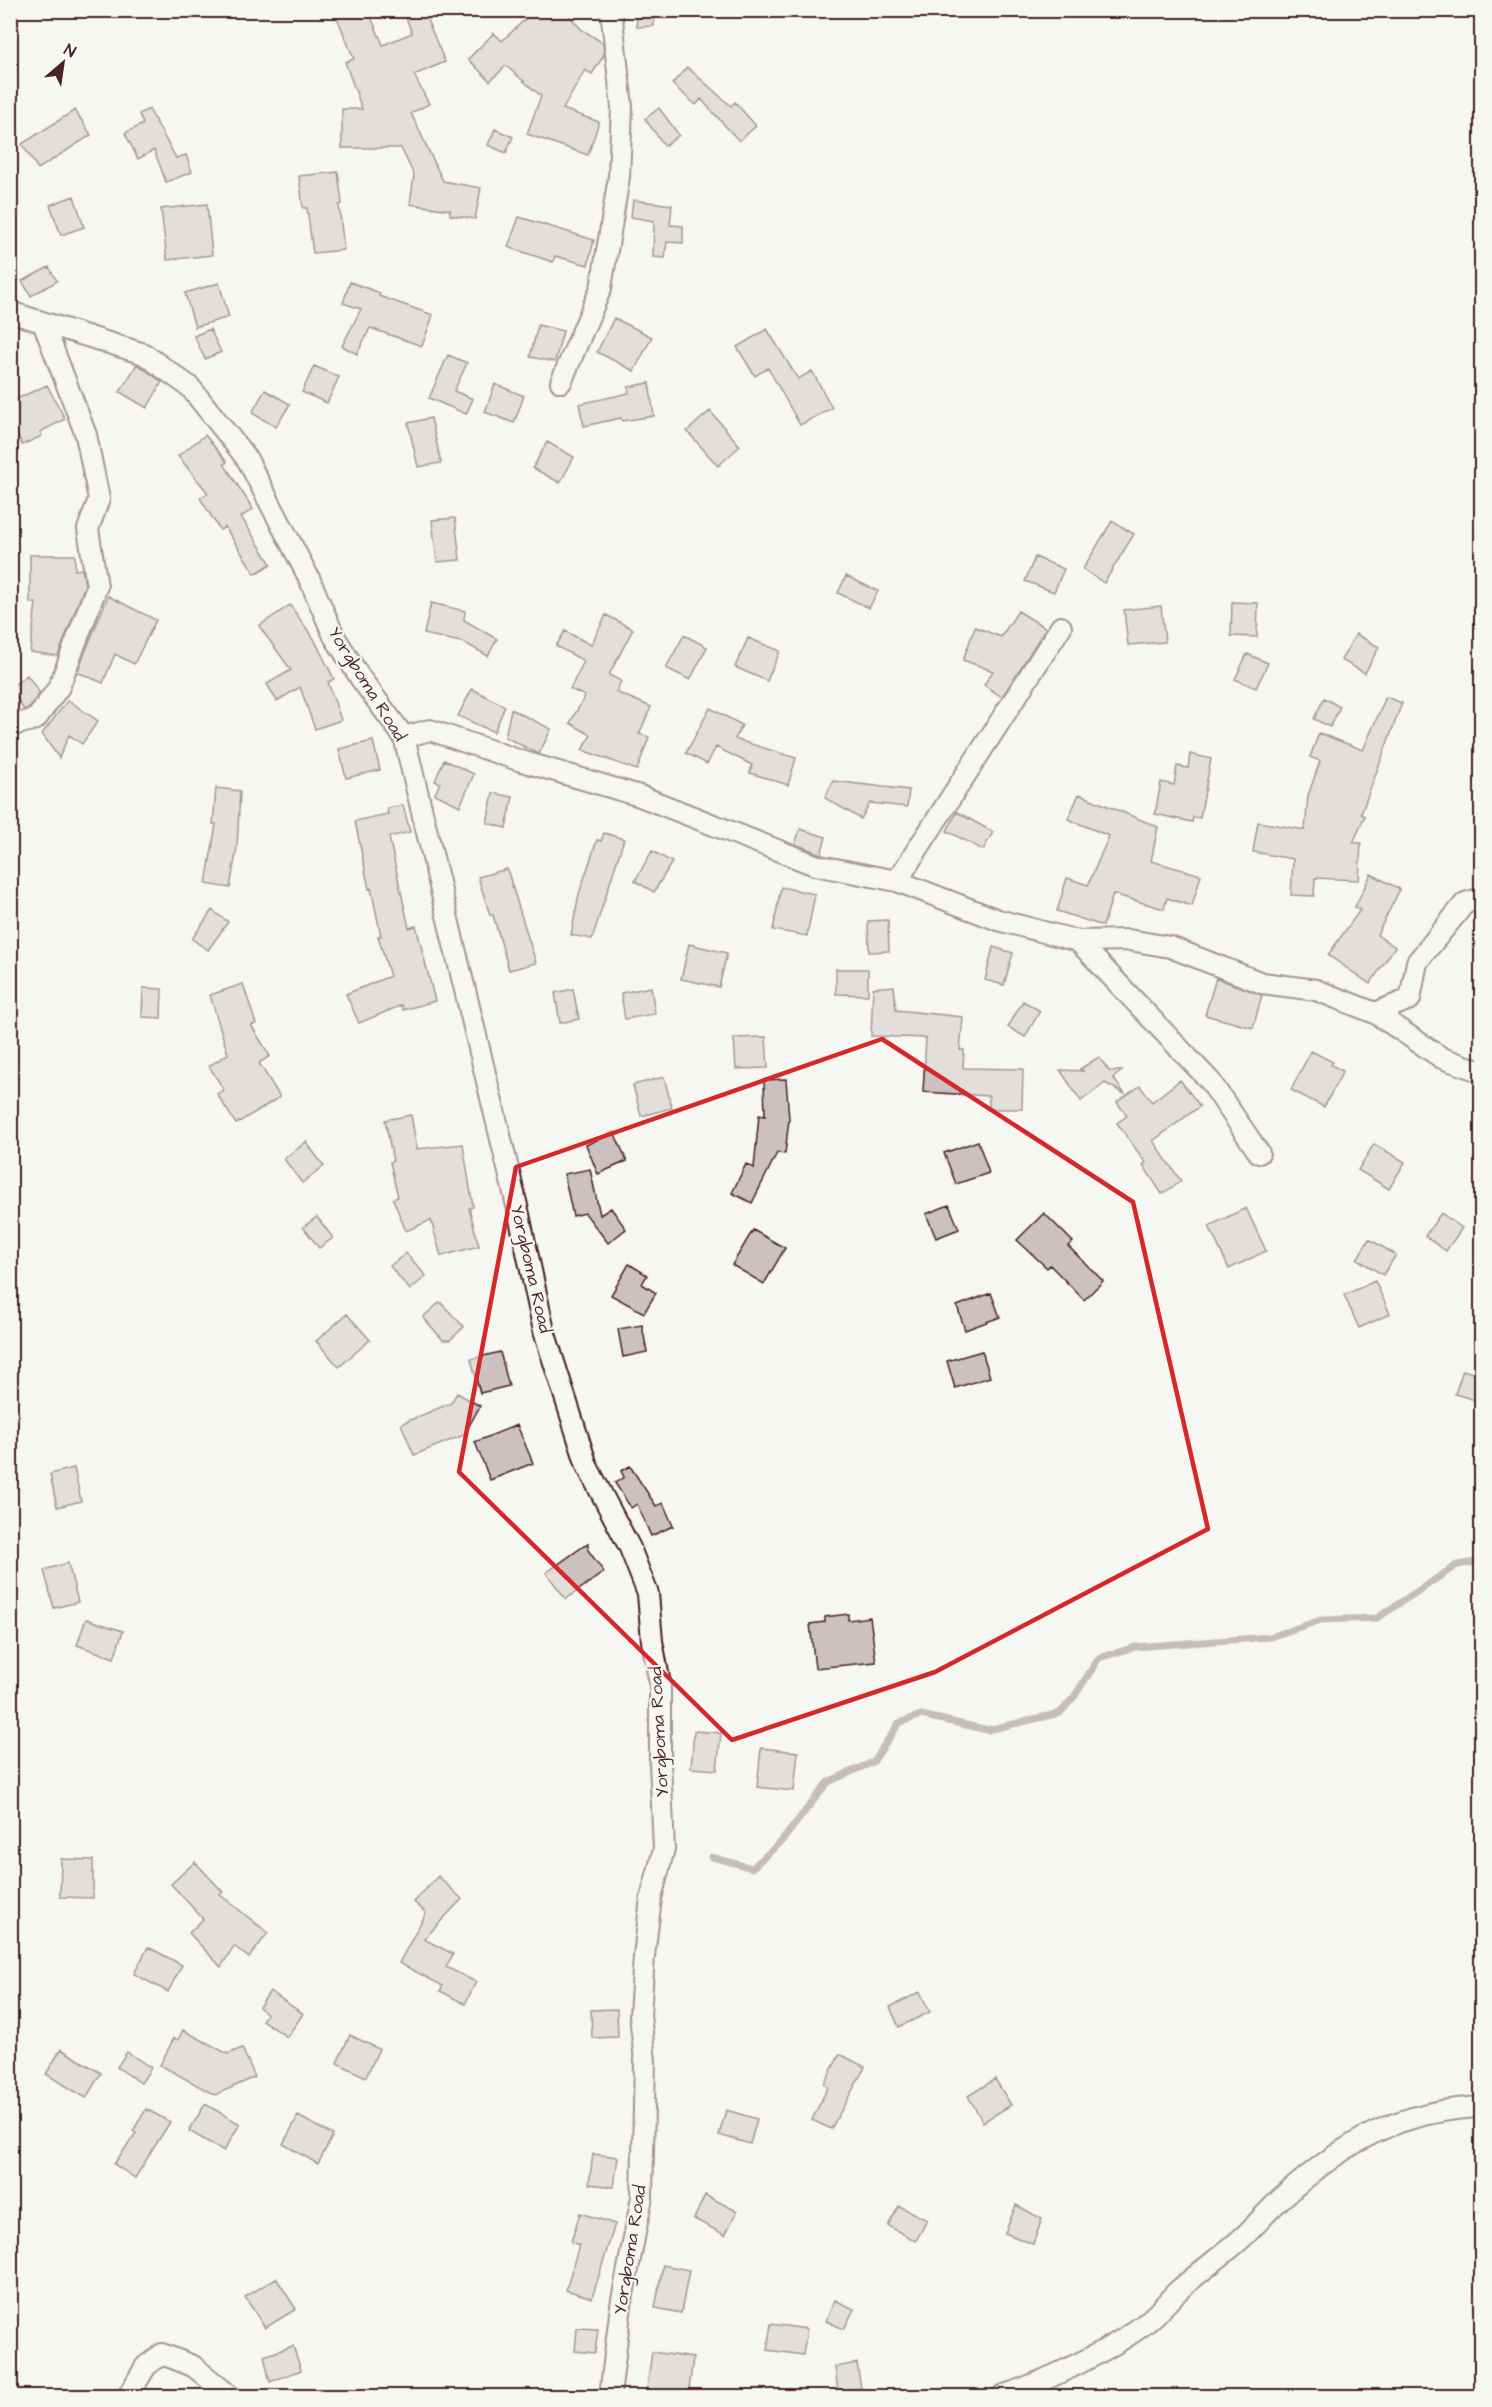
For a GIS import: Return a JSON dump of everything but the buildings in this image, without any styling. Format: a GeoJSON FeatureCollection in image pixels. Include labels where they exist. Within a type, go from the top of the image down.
{"type":"FeatureCollection","features":[{"type":"Feature","properties":{"kind":"street"},"geometry":{"type":"LineString","coordinates":[[561,382],[601,288],[619,177],[622,107],[611,10]]}},
{"type":"Feature","properties":{"kind":"street","name":"Yorgboma Road"},"geometry":{"type":"LineString","coordinates":[[10,312],[44,325],[144,354],[190,387],[247,459],[304,568],[334,636],[361,679],[404,737],[518,1210],[544,1332],[587,1466],[630,1548],[648,1594],[652,1641],[660,1684],[660,1762],[664,1849],[651,1898],[640,2015],[645,2061],[642,2197],[621,2305],[610,2397]]}},
{"type":"Feature","properties":{"kind":"street"},"geometry":{"type":"LineString","coordinates":[[10,726],[36,719],[59,687],[97,586],[88,529],[99,499],[86,435],[44,325]]}},
{"type":"Feature","properties":{"kind":"street"},"geometry":{"type":"LineString","coordinates":[[897,881],[1061,627]]}},
{"type":"Feature","properties":{"kind":"street"},"geometry":{"type":"LineString","coordinates":[[404,737],[430,730],[518,760],[640,796],[815,865],[897,881],[998,920],[1078,941],[1129,940],[1170,947],[1262,983],[1316,990],[1375,1013],[1442,1058],[1482,1072]]}},
{"type":"Feature","properties":{"kind":"street"},"geometry":{"type":"LineString","coordinates":[[1375,1013],[1410,999],[1418,962],[1464,903],[1482,898]]}},
{"type":"Feature","properties":{"kind":"street"},"geometry":{"type":"LineString","coordinates":[[1078,941],[1210,1081],[1259,1153]]}},
{"type":"Feature","properties":{"kind":"street"},"geometry":{"type":"LineString","coordinates":[[1002,2397],[1031,2386],[1147,2323],[1179,2290],[1243,2237],[1283,2196],[1338,2152],[1385,2126],[1424,2113],[1447,2108],[1482,2107]]}},
{"type":"Feature","properties":{"kind":"street"},"geometry":{"type":"LineString","coordinates":[[128,2397],[146,2366],[162,2354],[193,2366],[230,2397]]}},
{"type":"Feature","properties":{"kind":"highlighted area"},"geometry":{"type":"Polygon","coordinates":[[[882,1039],[1133,1202],[1208,1529],[935,1672],[732,1740],[459,1472],[516,1167],[882,1039]]]}},
{"type":"Feature","properties":{"kind":"waterway"},"geometry":{"type":"LineString","coordinates":[[712,1857],[752,1868],[781,1842],[828,1782],[873,1762],[899,1723],[921,1715],[988,1730],[1060,1713],[1074,1697],[1099,1658],[1135,1647],[1270,1637],[1321,1620],[1377,1618],[1457,1565],[1482,1561]]}}]}
